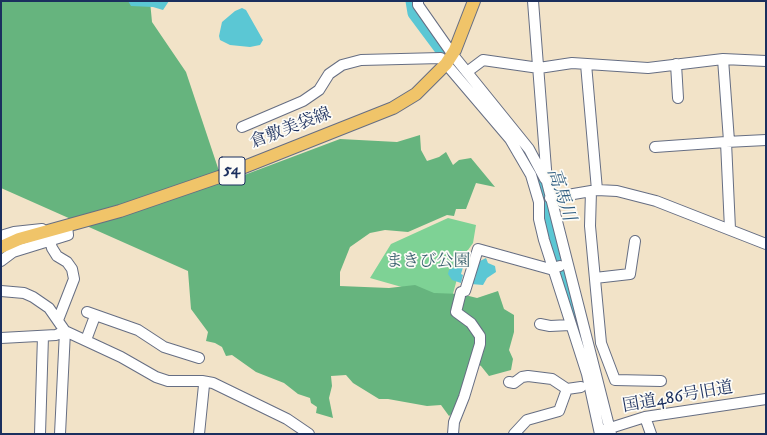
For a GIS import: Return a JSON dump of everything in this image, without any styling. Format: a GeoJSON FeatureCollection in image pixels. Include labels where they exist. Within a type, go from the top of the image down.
{"type":"FeatureCollection","features":[{"type":"Feature","properties":{"kind":"main road","name":"倉敷美袋線"},"geometry":{"type":"LineString","coordinates":[[1,248],[19,239],[120,211],[219,177],[393,108],[416,94],[449,59],[464,30],[474,1]]}},
{"type":"Feature","properties":{"kind":"street"},"geometry":{"type":"LineString","coordinates":[[418,1],[418,5],[449,59],[510,139],[531,175],[539,202],[538,219],[560,266],[604,432]]}},
{"type":"Feature","properties":{"kind":"street"},"geometry":{"type":"LineString","coordinates":[[533,1],[547,182],[570,325],[587,374],[592,403]]}},
{"type":"Feature","properties":{"kind":"street"},"geometry":{"type":"LineString","coordinates":[[242,127],[303,101],[319,90],[329,74],[342,65],[361,60],[449,59],[467,72],[529,149],[547,182]]}},
{"type":"Feature","properties":{"kind":"street"},"geometry":{"type":"LineString","coordinates":[[467,72],[483,60],[539,68],[572,63],[648,68],[723,59],[766,61]]}},
{"type":"Feature","properties":{"kind":"street"},"geometry":{"type":"LineString","coordinates":[[723,59],[730,229]]}},
{"type":"Feature","properties":{"kind":"street"},"geometry":{"type":"LineString","coordinates":[[586,64],[594,190],[590,226],[601,343],[615,380],[661,381]]}},
{"type":"Feature","properties":{"kind":"street"},"geometry":{"type":"LineString","coordinates":[[676,64],[678,98]]}},
{"type":"Feature","properties":{"kind":"street"},"geometry":{"type":"LineString","coordinates":[[655,147],[766,140]]}},
{"type":"Feature","properties":{"kind":"street"},"geometry":{"type":"LineString","coordinates":[[550,198],[594,190],[616,192],[656,201],[766,244]]}},
{"type":"Feature","properties":{"kind":"street"},"geometry":{"type":"LineString","coordinates":[[1,236],[20,231],[61,228],[68,235],[13,252],[1,260]]}},
{"type":"Feature","properties":{"kind":"street"},"geometry":{"type":"LineString","coordinates":[[50,241],[57,256],[67,262],[72,269],[74,280],[58,320]]}},
{"type":"Feature","properties":{"kind":"street"},"geometry":{"type":"LineString","coordinates":[[595,278],[630,274],[635,241]]}},
{"type":"Feature","properties":{"kind":"street"},"geometry":{"type":"LineString","coordinates":[[453,434],[454,422],[464,397],[480,344],[477,331],[471,323],[456,312],[462,292],[465,291],[478,249],[516,261],[550,269],[560,266]]}},
{"type":"Feature","properties":{"kind":"street"},"geometry":{"type":"LineString","coordinates":[[1,291],[24,293],[33,296],[49,308],[64,330],[60,434]]}},
{"type":"Feature","properties":{"kind":"street"},"geometry":{"type":"LineString","coordinates":[[86,340],[91,314],[138,330],[164,347],[199,358]]}},
{"type":"Feature","properties":{"kind":"street"},"geometry":{"type":"LineString","coordinates":[[540,324],[550,326],[570,325]]}},
{"type":"Feature","properties":{"kind":"street"},"geometry":{"type":"LineString","coordinates":[[64,330],[156,377],[168,381],[202,381],[213,383],[287,419],[309,434]]}},
{"type":"Feature","properties":{"kind":"street"},"geometry":{"type":"LineString","coordinates":[[1,338],[56,336],[64,330]]}},
{"type":"Feature","properties":{"kind":"street"},"geometry":{"type":"LineString","coordinates":[[40,434],[43,336]]}},
{"type":"Feature","properties":{"kind":"street"},"geometry":{"type":"LineString","coordinates":[[587,374],[583,376],[581,387],[592,403],[604,432]]}},
{"type":"Feature","properties":{"kind":"street"},"geometry":{"type":"LineString","coordinates":[[509,382],[514,383],[522,377],[528,376],[552,379],[567,389],[581,387]]}},
{"type":"Feature","properties":{"kind":"street"},"geometry":{"type":"LineString","coordinates":[[199,434],[204,385],[202,381]]}},
{"type":"Feature","properties":{"kind":"street"},"geometry":{"type":"LineString","coordinates":[[514,434],[527,420],[559,411],[567,389]]}},
{"type":"Feature","properties":{"kind":"street","name":"国道486号旧道"},"geometry":{"type":"LineString","coordinates":[[604,432],[645,417],[766,399]]}},
{"type":"Feature","properties":{"kind":"street"},"geometry":{"type":"LineString","coordinates":[[645,417],[651,434]]}},
{"type":"Feature","properties":{"kind":"green space"},"geometry":{"type":"Polygon","coordinates":[[[1,1],[150,1],[152,22],[186,72],[223,183],[340,139],[397,142],[420,135],[421,150],[427,161],[439,157],[446,152],[453,165],[459,160],[471,158],[495,187],[476,183],[466,209],[456,209],[454,216],[447,215],[408,232],[385,230],[370,233],[350,247],[340,272],[340,286],[389,288],[415,285],[434,293],[461,294],[477,298],[498,291],[504,309],[514,315],[514,332],[509,350],[513,359],[511,370],[489,376],[481,366],[472,361],[455,411],[449,416],[441,405],[427,406],[388,399],[379,399],[353,383],[346,375],[331,376],[332,386],[329,398],[333,418],[316,413],[317,407],[311,403],[310,398],[298,394],[284,383],[256,372],[232,355],[226,356],[222,347],[215,343],[206,341],[208,332],[191,309],[188,271],[1,188],[1,1]]]}},
{"type":"Feature","properties":{"kind":"green space","name":"まきび公園"},"geometry":{"type":"Polygon","coordinates":[[[448,218],[476,225],[473,243],[463,257],[451,301],[370,278],[391,244],[448,218]]]}},
{"type":"Feature","properties":{"kind":"water"},"geometry":{"type":"Polygon","coordinates":[[[128,1],[169,1],[163,10],[153,7],[131,6],[128,1]]]}},
{"type":"Feature","properties":{"kind":"water"},"geometry":{"type":"Polygon","coordinates":[[[242,8],[246,10],[263,40],[260,45],[250,47],[230,45],[220,40],[219,36],[222,22],[235,11],[242,8]]]}},
{"type":"Feature","properties":{"kind":"water"},"geometry":{"type":"Polygon","coordinates":[[[461,250],[464,259],[467,262],[466,265],[464,264],[461,274],[463,275],[461,283],[452,280],[448,274],[449,270],[456,267],[454,257],[461,250]]]}},
{"type":"Feature","properties":{"kind":"water"},"geometry":{"type":"Polygon","coordinates":[[[486,258],[488,263],[495,266],[496,272],[487,278],[483,285],[471,284],[473,279],[475,279],[478,262],[486,258]]]}},
{"type":"Feature","properties":{"kind":"waterway","name":"高馬川"},"geometry":{"type":"LineString","coordinates":[[412,1],[414,13],[455,68]]}},
{"type":"Feature","properties":{"kind":"waterway","name":"高馬川"},"geometry":{"type":"LineString","coordinates":[[509,131],[528,158],[542,187],[554,242],[584,345]]}}]}
